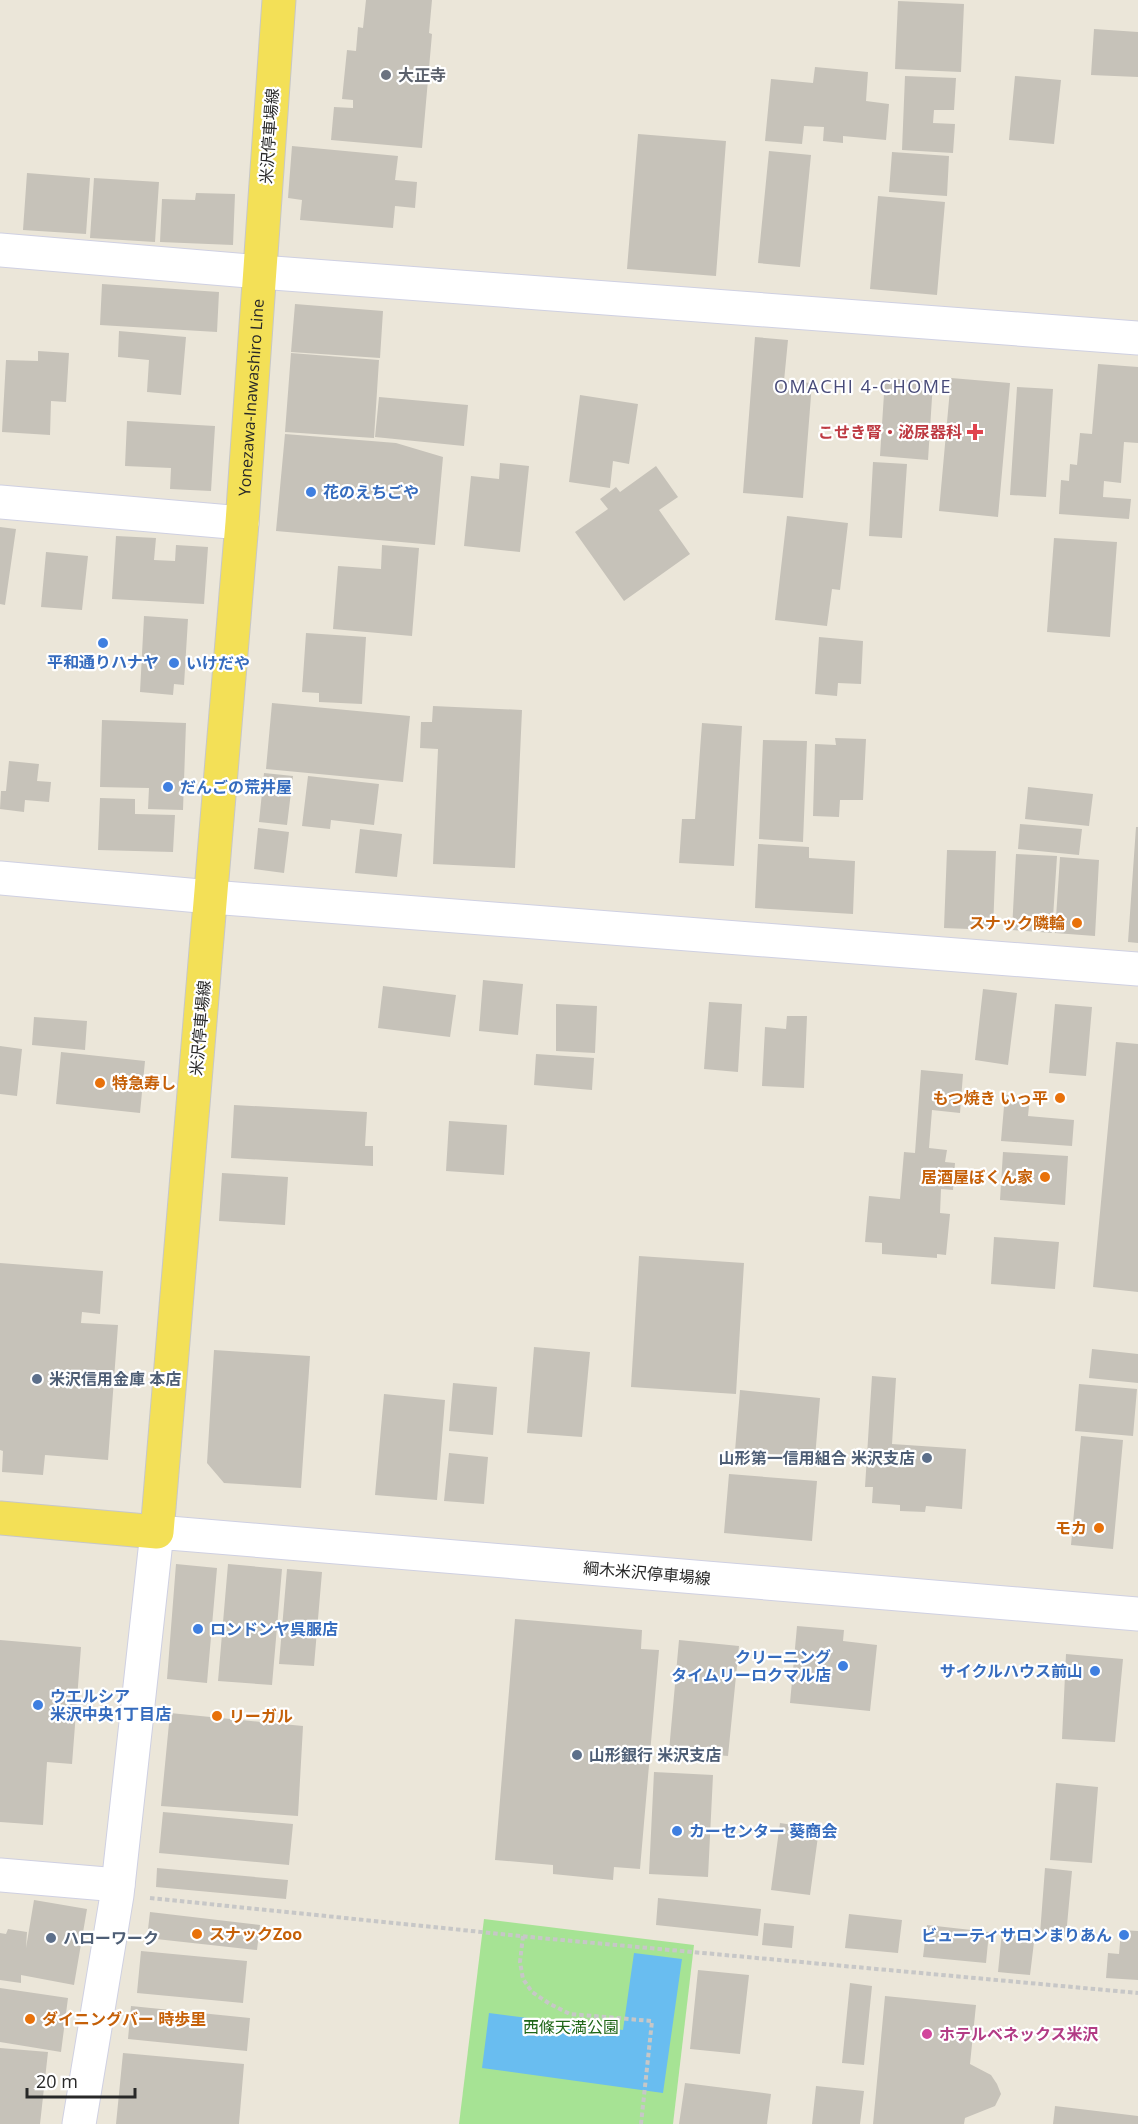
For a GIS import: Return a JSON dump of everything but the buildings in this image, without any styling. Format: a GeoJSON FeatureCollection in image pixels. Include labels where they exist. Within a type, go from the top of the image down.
{"type":"FeatureCollection","features":[{"type":"Feature","properties":{"kind":"main road","name":"米沢停車場線"},"geometry":{"type":"LineString","coordinates":[[260,272],[279,0]]}},
{"type":"Feature","properties":{"kind":"main road","name":"Yonezawa-Inawashiro Line"},"geometry":{"type":"LineString","coordinates":[[242,523],[260,272]]}},
{"type":"Feature","properties":{"kind":"main road","name":"米沢停車場線"},"geometry":{"type":"LineString","coordinates":[[157,1532],[242,523]]}},
{"type":"Feature","properties":{"kind":"main road"},"geometry":{"type":"LineString","coordinates":[[0,1518],[157,1532]]}},
{"type":"Feature","properties":{"kind":"street"},"geometry":{"type":"LineString","coordinates":[[0,250],[260,272],[1138,338]]}},
{"type":"Feature","properties":{"kind":"street"},"geometry":{"type":"LineString","coordinates":[[0,502],[242,523]]}},
{"type":"Feature","properties":{"kind":"street"},"geometry":{"type":"LineString","coordinates":[[0,878],[211,897],[1138,969]]}},
{"type":"Feature","properties":{"kind":"street"},"geometry":{"type":"LineString","coordinates":[[79,2124],[117,1890],[157,1532]]}},
{"type":"Feature","properties":{"kind":"street","name":"綱木米沢停車場線"},"geometry":{"type":"LineString","coordinates":[[157,1532],[1138,1614]]}},
{"type":"Feature","properties":{"kind":"street"},"geometry":{"type":"LineString","coordinates":[[0,1875],[117,1890]]}},
{"type":"Feature","properties":{"kind":"path"},"geometry":{"type":"LineString","coordinates":[[117,1890],[523,1935],[1138,1993]]}},
{"type":"Feature","properties":{"kind":"path"},"geometry":{"type":"LineString","coordinates":[[523,1935],[520,1962],[523,1979],[532,1992],[570,2014],[652,2021],[640,2124]]}},
{"type":"Feature","properties":{"kind":"green space","name":"西條天満公園"},"geometry":{"type":"Polygon","coordinates":[[[484,1919],[694,1945],[673,2124],[459,2124],[484,1919]]]}},
{"type":"Feature","properties":{"kind":"water"},"geometry":{"type":"Polygon","coordinates":[[[634,1953],[682,1959],[663,2093],[482,2068],[489,2013],[623,2030],[634,1953]]]}},
{"type":"Feature","properties":{"kind":"place","name":"大正寺"},"geometry":{"type":"Point","coordinates":[386,75]}},
{"type":"Feature","properties":{"kind":"place","name":"こせき腎・泌尿器科"},"geometry":{"type":"Point","coordinates":[975,432]}},
{"type":"Feature","properties":{"kind":"place","name":"花のえちごや"},"geometry":{"type":"Point","coordinates":[311,492]}},
{"type":"Feature","properties":{"kind":"place","name":"平和通りハナヤ"},"geometry":{"type":"Point","coordinates":[103,643]}},
{"type":"Feature","properties":{"kind":"place","name":"いけだや"},"geometry":{"type":"Point","coordinates":[174,663]}},
{"type":"Feature","properties":{"kind":"place","name":"だんごの荒井屋"},"geometry":{"type":"Point","coordinates":[168,787]}},
{"type":"Feature","properties":{"kind":"place","name":"スナック隣輪"},"geometry":{"type":"Point","coordinates":[1077,923]}},
{"type":"Feature","properties":{"kind":"place","name":"特急寿し"},"geometry":{"type":"Point","coordinates":[100,1083]}},
{"type":"Feature","properties":{"kind":"place","name":"もつ焼き いっ平"},"geometry":{"type":"Point","coordinates":[1060,1098]}},
{"type":"Feature","properties":{"kind":"place","name":"居酒屋ぼくん家"},"geometry":{"type":"Point","coordinates":[1045,1177]}},
{"type":"Feature","properties":{"kind":"place","name":"米沢信用金庫 本店"},"geometry":{"type":"Point","coordinates":[37,1379]}},
{"type":"Feature","properties":{"kind":"place","name":"山形第一信用組合 米沢支店"},"geometry":{"type":"Point","coordinates":[927,1458]}},
{"type":"Feature","properties":{"kind":"place","name":"モカ"},"geometry":{"type":"Point","coordinates":[1099,1528]}},
{"type":"Feature","properties":{"kind":"place","name":"ロンドンヤ呉服店"},"geometry":{"type":"Point","coordinates":[198,1629]}},
{"type":"Feature","properties":{"kind":"place","name":"クリーニング タイムリーロクマル店"},"geometry":{"type":"Point","coordinates":[843,1666]}},
{"type":"Feature","properties":{"kind":"place","name":"サイクルハウス前山"},"geometry":{"type":"Point","coordinates":[1095,1671]}},
{"type":"Feature","properties":{"kind":"place","name":"ウエルシア 米沢中央1丁目店"},"geometry":{"type":"Point","coordinates":[38,1705]}},
{"type":"Feature","properties":{"kind":"place","name":"リーガル"},"geometry":{"type":"Point","coordinates":[217,1716]}},
{"type":"Feature","properties":{"kind":"place","name":"山形銀行 米沢支店"},"geometry":{"type":"Point","coordinates":[577,1755]}},
{"type":"Feature","properties":{"kind":"place","name":"カーセンター 葵商会"},"geometry":{"type":"Point","coordinates":[677,1831]}},
{"type":"Feature","properties":{"kind":"place","name":"スナックZoo"},"geometry":{"type":"Point","coordinates":[197,1934]}},
{"type":"Feature","properties":{"kind":"place","name":"ビューティサロンまりあん"},"geometry":{"type":"Point","coordinates":[1124,1935]}},
{"type":"Feature","properties":{"kind":"place","name":"ハローワーク"},"geometry":{"type":"Point","coordinates":[51,1938]}},
{"type":"Feature","properties":{"kind":"place","name":"ダイニングバー 時歩里"},"geometry":{"type":"Point","coordinates":[30,2019]}},
{"type":"Feature","properties":{"kind":"place","name":"ホテルベネックス米沢"},"geometry":{"type":"Point","coordinates":[927,2034]}},
{"type":"Feature","properties":{"kind":"district","name":"OMACHI 4-CHOME"},"geometry":{"type":"Point","coordinates":[863,386]}}]}
